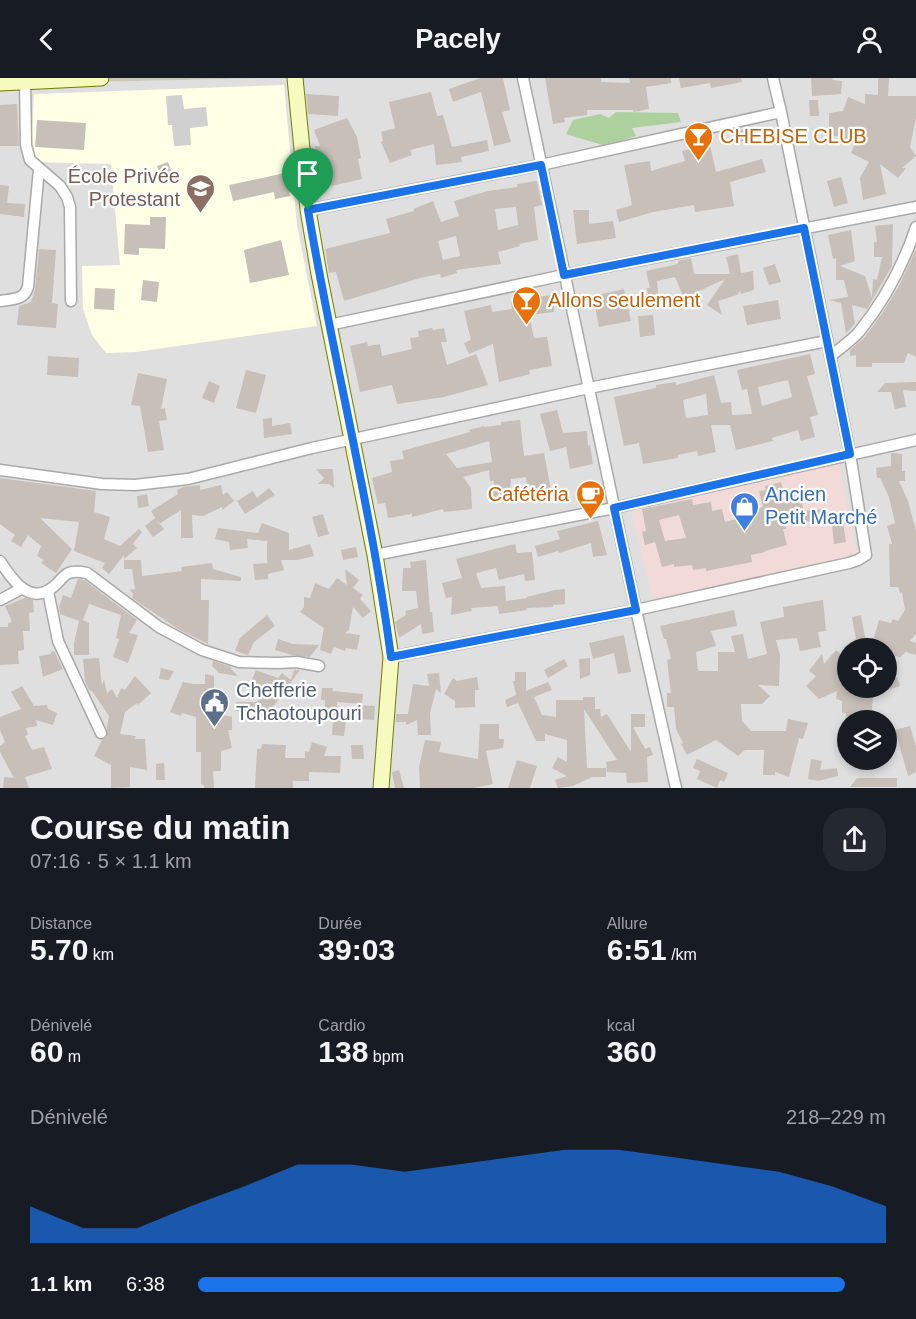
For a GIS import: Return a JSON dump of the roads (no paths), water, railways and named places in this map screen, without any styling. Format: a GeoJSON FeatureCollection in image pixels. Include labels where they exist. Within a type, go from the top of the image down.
{"type":"FeatureCollection","features":[{"type":"Feature","properties":{"kind":"street"},"geometry":{"type":"LineString","coordinates":[[0,83],[101,78]]}},
{"type":"Feature","properties":{"kind":"street"},"geometry":{"type":"LineString","coordinates":[[295,78],[308,210],[328,326],[375,555],[391,657],[381,788]]}},
{"type":"Feature","properties":{"kind":"street"},"geometry":{"type":"LineString","coordinates":[[523,78],[676,788]]}},
{"type":"Feature","properties":{"kind":"street"},"geometry":{"type":"LineString","coordinates":[[391,657],[636,610],[858,561],[866,555],[831,356],[773,78]]}},
{"type":"Feature","properties":{"kind":"street"},"geometry":{"type":"LineString","coordinates":[[25,81],[26,145],[30,162],[60,186],[70,207],[71,301]]}},
{"type":"Feature","properties":{"kind":"street"},"geometry":{"type":"LineString","coordinates":[[308,210],[541,165],[781,112]]}},
{"type":"Feature","properties":{"kind":"street"},"geometry":{"type":"LineString","coordinates":[[0,301],[20,298],[26,294],[39,169]]}},
{"type":"Feature","properties":{"kind":"street"},"geometry":{"type":"LineString","coordinates":[[328,326],[564,275],[916,207]]}},
{"type":"Feature","properties":{"kind":"street"},"geometry":{"type":"LineString","coordinates":[[831,356],[857,333],[892,285],[904,261],[916,227]]}},
{"type":"Feature","properties":{"kind":"street"},"geometry":{"type":"LineString","coordinates":[[0,470],[102,484],[135,485],[188,479],[312,448],[589,388],[827,342]]}},
{"type":"Feature","properties":{"kind":"street"},"geometry":{"type":"LineString","coordinates":[[375,555],[614,508],[916,440]]}},
{"type":"Feature","properties":{"kind":"street"},"geometry":{"type":"LineString","coordinates":[[0,561],[21,589]]}},
{"type":"Feature","properties":{"kind":"street"},"geometry":{"type":"LineString","coordinates":[[0,600],[21,589],[35,592],[48,591],[63,575],[69,572],[87,573],[159,627],[202,650],[239,662],[297,662],[319,666]]}},
{"type":"Feature","properties":{"kind":"street"},"geometry":{"type":"LineString","coordinates":[[48,591],[58,641],[101,733]]}},
{"type":"Feature","properties":{"kind":"place","name":"CHEBISE CLUB"},"geometry":{"type":"Point","coordinates":[699,162]}},
{"type":"Feature","properties":{"kind":"place","name":"École Privée Protestant"},"geometry":{"type":"Point","coordinates":[201,214]}},
{"type":"Feature","properties":{"kind":"place","name":"Allons seulement"},"geometry":{"type":"Point","coordinates":[527,326]}},
{"type":"Feature","properties":{"kind":"place","name":"Cafétéria"},"geometry":{"type":"Point","coordinates":[590,520]}},
{"type":"Feature","properties":{"kind":"place","name":"Ancien Petit Marché"},"geometry":{"type":"Point","coordinates":[744,532]}},
{"type":"Feature","properties":{"kind":"place","name":"Chefferie Tchaotoupouri"},"geometry":{"type":"Point","coordinates":[215,728]}}]}
